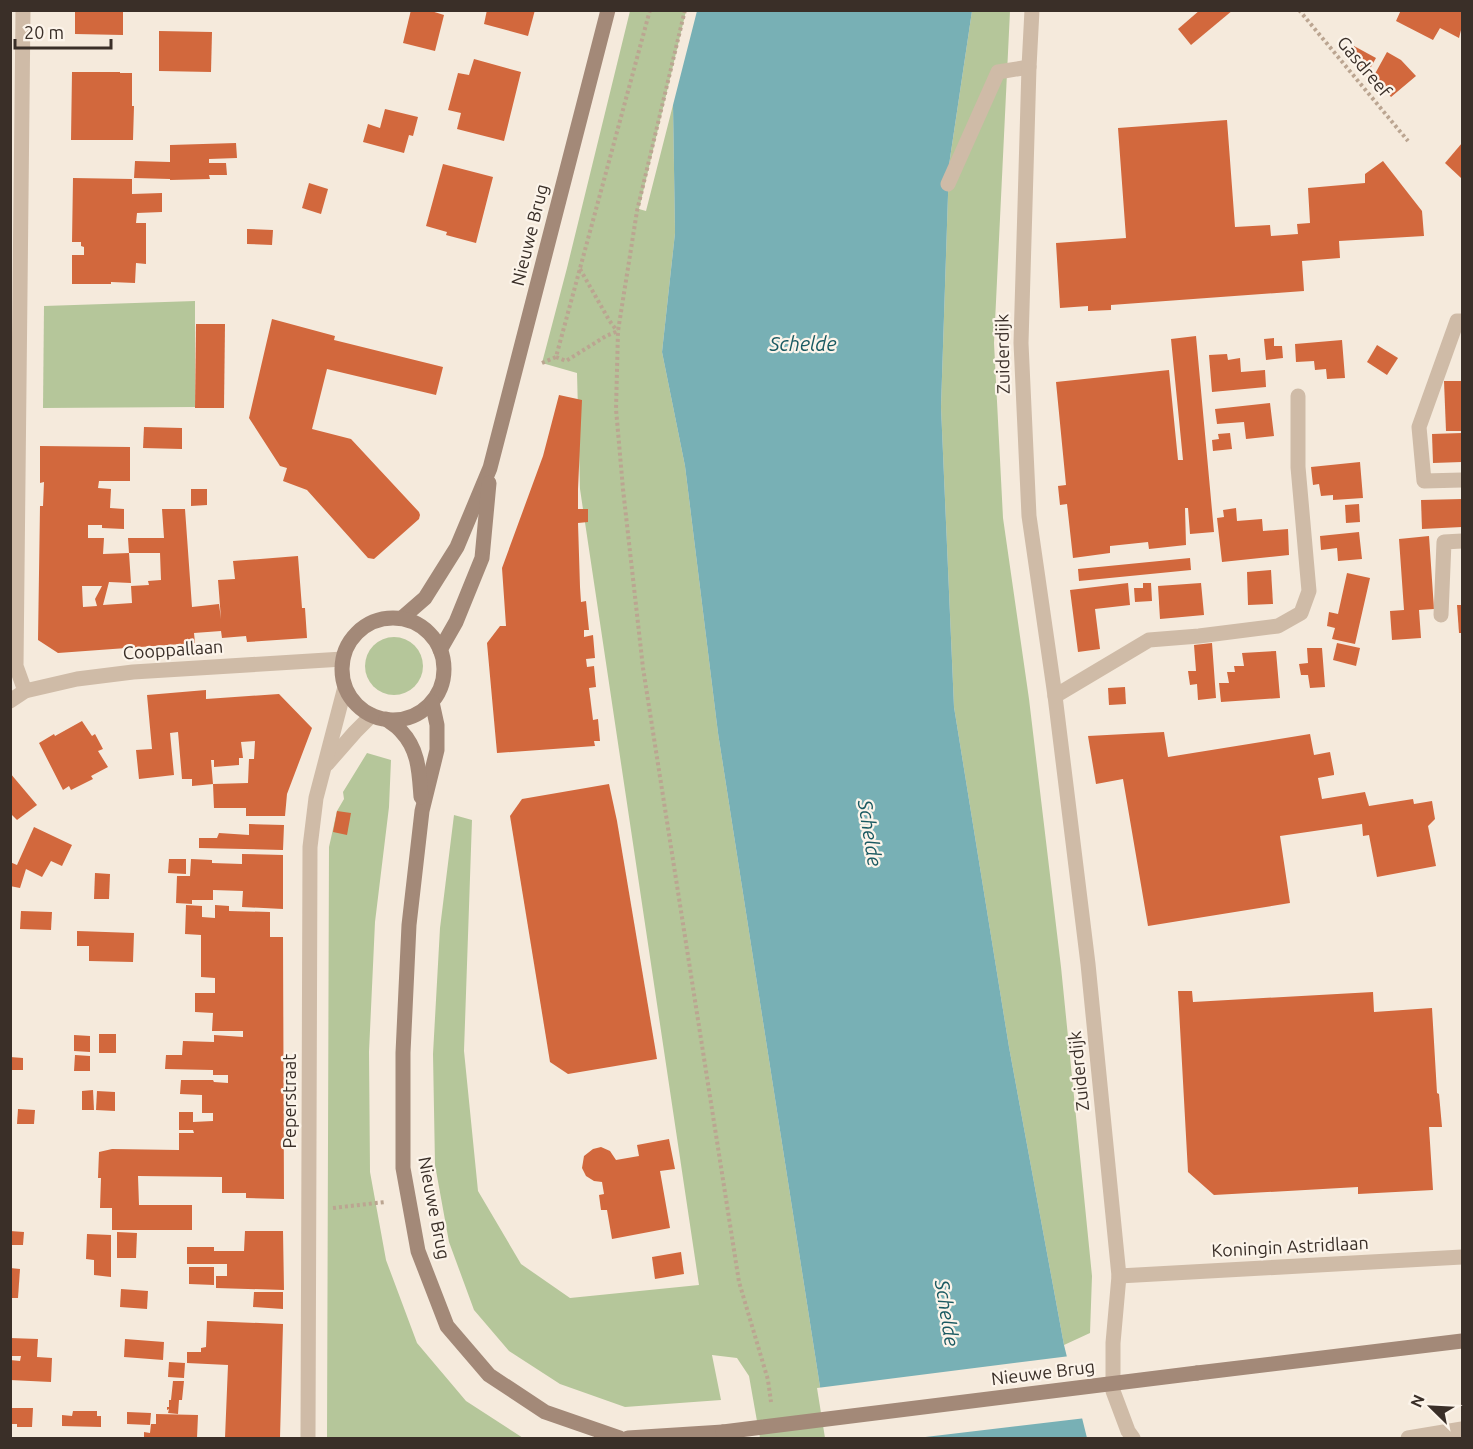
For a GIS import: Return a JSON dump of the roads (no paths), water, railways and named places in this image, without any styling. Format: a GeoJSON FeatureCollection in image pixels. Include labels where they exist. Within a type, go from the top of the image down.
{"type":"FeatureCollection","features":[{"type":"Feature","properties":{"kind":"main road","name":"Nieuwe Brug"},"geometry":{"type":"LineString","coordinates":[[402,618],[424,598],[457,547],[490,468],[608,10]]}},
{"type":"Feature","properties":{"kind":"main road","name":"Nieuwe Brug"},"geometry":{"type":"LineString","coordinates":[[440,650],[456,622],[482,558],[490,468]]}},
{"type":"Feature","properties":{"kind":"main road"},"geometry":{"type":"LineString","coordinates":[[345,687],[342,673],[343,659],[348,644],[371,622],[386,618],[402,618],[418,624],[431,635],[440,650],[443,663],[443,677],[432,702],[411,716],[399,719],[379,717]]}},
{"type":"Feature","properties":{"kind":"main road","name":"Nieuwe Brug"},"geometry":{"type":"LineString","coordinates":[[345,687],[361,708],[401,731],[410,744],[418,762],[422,811]]}},
{"type":"Feature","properties":{"kind":"main road","name":"Nieuwe Brug"},"geometry":{"type":"LineString","coordinates":[[432,702],[437,725],[437,750],[422,811],[408,925],[403,1053],[403,1168],[418,1251],[447,1326],[489,1375],[545,1412],[620,1438]]}},
{"type":"Feature","properties":{"kind":"main road","name":"Nieuwe Brug"},"geometry":{"type":"LineString","coordinates":[[628,1438],[723,1432],[1462,1341]]}},
{"type":"Feature","properties":{"kind":"street"},"geometry":{"type":"LineString","coordinates":[[23,10],[16,666],[25,691]]}},
{"type":"Feature","properties":{"kind":"street","name":"Zuiderdijk"},"geometry":{"type":"LineString","coordinates":[[1032,10],[1021,343],[1029,516],[1055,696],[1088,964],[1119,1276],[1113,1343],[1113,1391],[1128,1431],[1133,1438]]}},
{"type":"Feature","properties":{"kind":"street"},"geometry":{"type":"LineString","coordinates":[[948,184],[998,72],[1029,68]]}},
{"type":"Feature","properties":{"kind":"street"},"geometry":{"type":"LineString","coordinates":[[1462,321],[1457,321],[1419,427],[1424,481],[1462,480]]}},
{"type":"Feature","properties":{"kind":"street"},"geometry":{"type":"LineString","coordinates":[[1055,696],[1149,640],[1278,626],[1301,613],[1309,591],[1298,467],[1298,396]]}},
{"type":"Feature","properties":{"kind":"street"},"geometry":{"type":"LineString","coordinates":[[1441,615],[1444,542],[1462,541]]}},
{"type":"Feature","properties":{"kind":"street","name":"Cooppallaan"},"geometry":{"type":"LineString","coordinates":[[10,701],[25,691],[77,679],[133,672],[343,659]]}},
{"type":"Feature","properties":{"kind":"street","name":"Peperstraat"},"geometry":{"type":"LineString","coordinates":[[308,1438],[310,847],[316,798],[345,687]]}},
{"type":"Feature","properties":{"kind":"street","name":"Peperstraat"},"geometry":{"type":"LineString","coordinates":[[325,766],[355,732],[379,717]]}},
{"type":"Feature","properties":{"kind":"street","name":"Koningin Astridlaan"},"geometry":{"type":"LineString","coordinates":[[1119,1276],[1462,1257]]}},
{"type":"Feature","properties":{"kind":"street"},"geometry":{"type":"LineString","coordinates":[[1408,1438],[1462,1429]]}},
{"type":"Feature","properties":{"kind":"water","name":"Schelde"},"geometry":{"type":"Polygon","coordinates":[[[697,11],[972,11],[949,165],[941,407],[954,707],[1009,1047],[1064,1345],[1087,1438],[828,1438],[718,733],[685,466],[662,352],[675,233],[673,105],[697,11]]]}}]}
